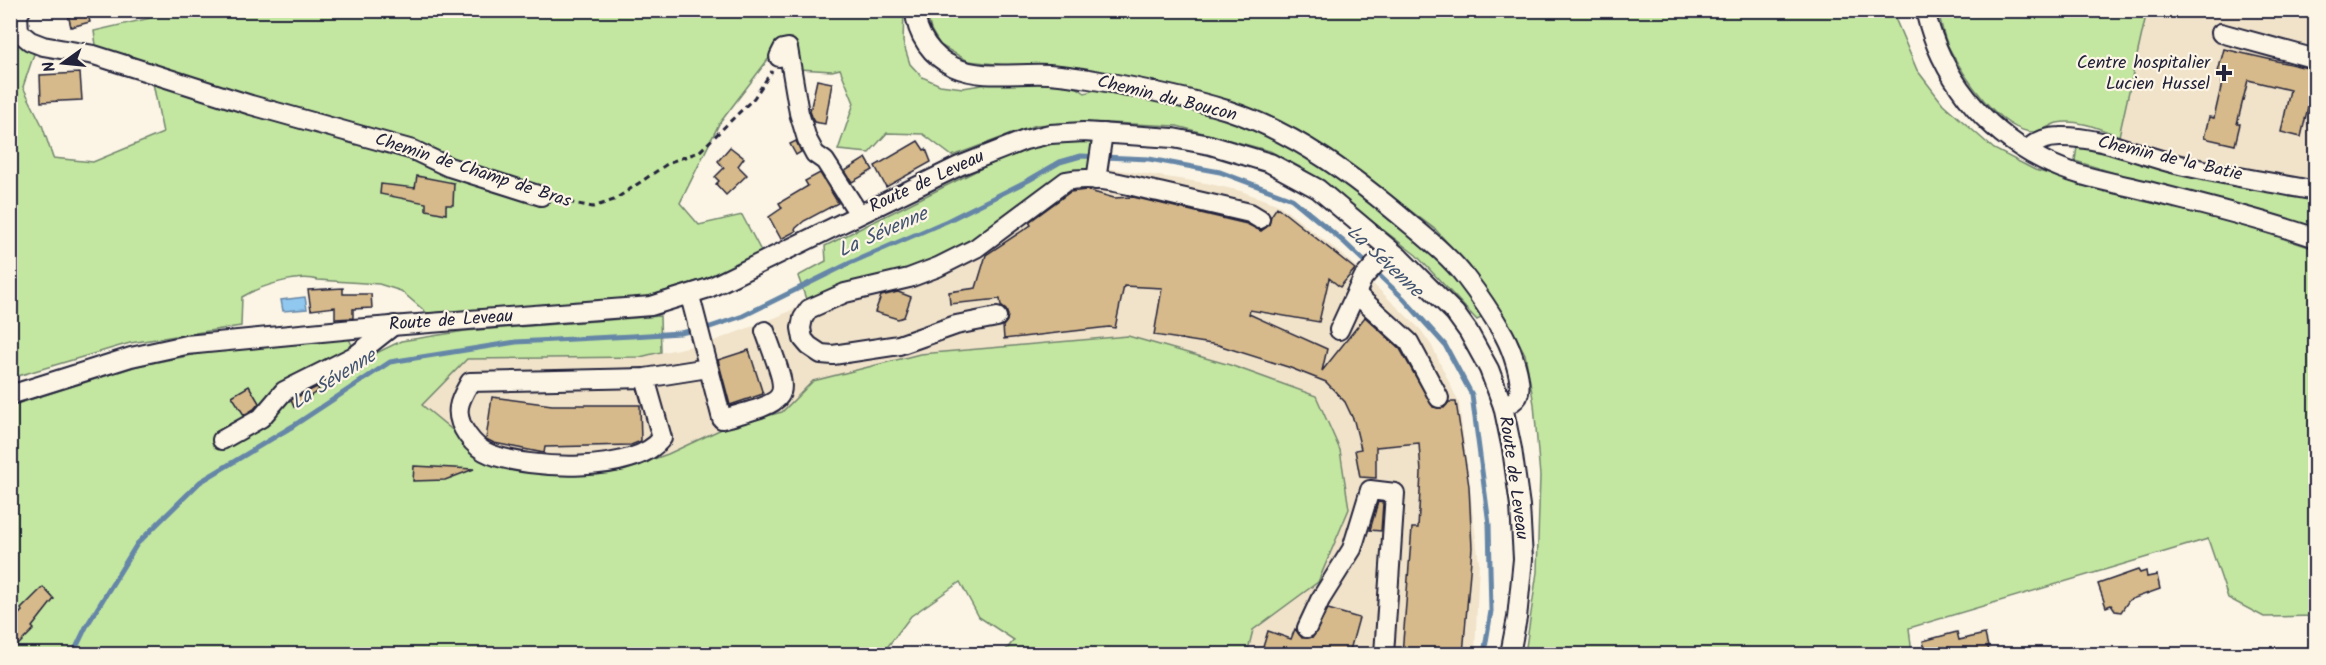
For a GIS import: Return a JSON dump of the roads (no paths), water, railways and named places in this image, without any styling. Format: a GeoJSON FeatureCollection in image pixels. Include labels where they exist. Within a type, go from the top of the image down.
{"type":"FeatureCollection","features":[{"type":"Feature","properties":{"kind":"street","name":"Chemin de Champ de Bras"},"geometry":{"type":"LineString","coordinates":[[21,10],[18,15],[20,32],[30,41],[94,56],[251,105],[413,150],[449,167],[541,196]]}},
{"type":"Feature","properties":{"kind":"street","name":"Chemin du Boucon"},"geometry":{"type":"LineString","coordinates":[[915,10],[915,20],[923,39],[936,56],[955,67],[975,73],[1048,74],[1088,79],[1228,111],[1287,136],[1338,166],[1436,246],[1466,277],[1505,337],[1515,364],[1520,383],[1518,395],[1514,401],[1503,406]]}},
{"type":"Feature","properties":{"kind":"street"},"geometry":{"type":"LineString","coordinates":[[1925,10],[1930,32],[1942,59],[1973,106],[1989,122],[2043,160],[2074,172],[2220,209],[2316,238]]}},
{"type":"Feature","properties":{"kind":"street"},"geometry":{"type":"LineString","coordinates":[[2221,33],[2316,59]]}},
{"type":"Feature","properties":{"kind":"street"},"geometry":{"type":"LineString","coordinates":[[779,57],[783,48],[788,48],[799,113],[807,140],[815,154],[825,161],[859,214]]}},
{"type":"Feature","properties":{"kind":"street","name":"Route de Leveau"},"geometry":{"type":"LineString","coordinates":[[10,395],[164,349],[394,326],[651,306],[690,296],[1001,148],[1050,134],[1102,138],[1173,138],[1210,145],[1270,163],[1318,189],[1384,255],[1436,293],[1468,331],[1489,369],[1503,406],[1520,506],[1523,559],[1517,618],[1510,654]]}},
{"type":"Feature","properties":{"kind":"street"},"geometry":{"type":"LineString","coordinates":[[1097,173],[1102,138]]}},
{"type":"Feature","properties":{"kind":"street","name":"Chemin de la Batie"},"geometry":{"type":"LineString","coordinates":[[2027,150],[2034,143],[2050,138],[2080,139],[2177,164],[2316,190]]}},
{"type":"Feature","properties":{"kind":"street"},"geometry":{"type":"LineString","coordinates":[[997,317],[956,325],[899,345],[833,356],[821,354],[809,346],[803,339],[801,328],[802,318],[809,309],[845,293],[909,278],[938,267],[976,248],[1066,181],[1087,178],[1097,173],[1250,213],[1260,219]]}},
{"type":"Feature","properties":{"kind":"street"},"geometry":{"type":"LineString","coordinates":[[2296,187],[2316,182]]}},
{"type":"Feature","properties":{"kind":"street"},"geometry":{"type":"LineString","coordinates":[[1339,330],[1359,286],[1384,255]]}},
{"type":"Feature","properties":{"kind":"street"},"geometry":{"type":"LineString","coordinates":[[1359,286],[1409,342],[1439,398]]}},
{"type":"Feature","properties":{"kind":"street"},"geometry":{"type":"LineString","coordinates":[[690,296],[722,419],[775,403],[782,395],[783,381],[765,331]]}},
{"type":"Feature","properties":{"kind":"street"},"geometry":{"type":"LineString","coordinates":[[222,440],[261,418],[284,391],[356,355],[394,326]]}},
{"type":"Feature","properties":{"kind":"street"},"geometry":{"type":"LineString","coordinates":[[645,378],[662,438],[640,455],[611,463],[577,465],[524,462],[488,454],[460,424],[459,406],[470,382],[645,378],[708,368]]}},
{"type":"Feature","properties":{"kind":"street"},"geometry":{"type":"LineString","coordinates":[[1307,628],[1320,600],[1352,549],[1370,490],[1395,493],[1384,654]]}},
{"type":"Feature","properties":{"kind":"water"},"geometry":{"type":"Polygon","coordinates":[[[305,297],[307,309],[283,311],[281,300],[305,297]]]}},
{"type":"Feature","properties":{"kind":"waterway","name":"La Sévenne"},"geometry":{"type":"LineString","coordinates":[[73,654],[86,627],[137,544],[200,482],[293,426],[390,362],[516,342],[680,333],[710,327],[743,316],[850,263],[947,221],[1060,162],[1081,156],[1149,159],[1220,172],[1292,199],[1344,242],[1403,298],[1445,345],[1472,395],[1489,524],[1491,611],[1484,654]]}},
{"type":"Feature","properties":{"kind":"place","name":"Centre hospitalier Lucien Hussel"},"geometry":{"type":"Point","coordinates":[2224,73]}}]}
